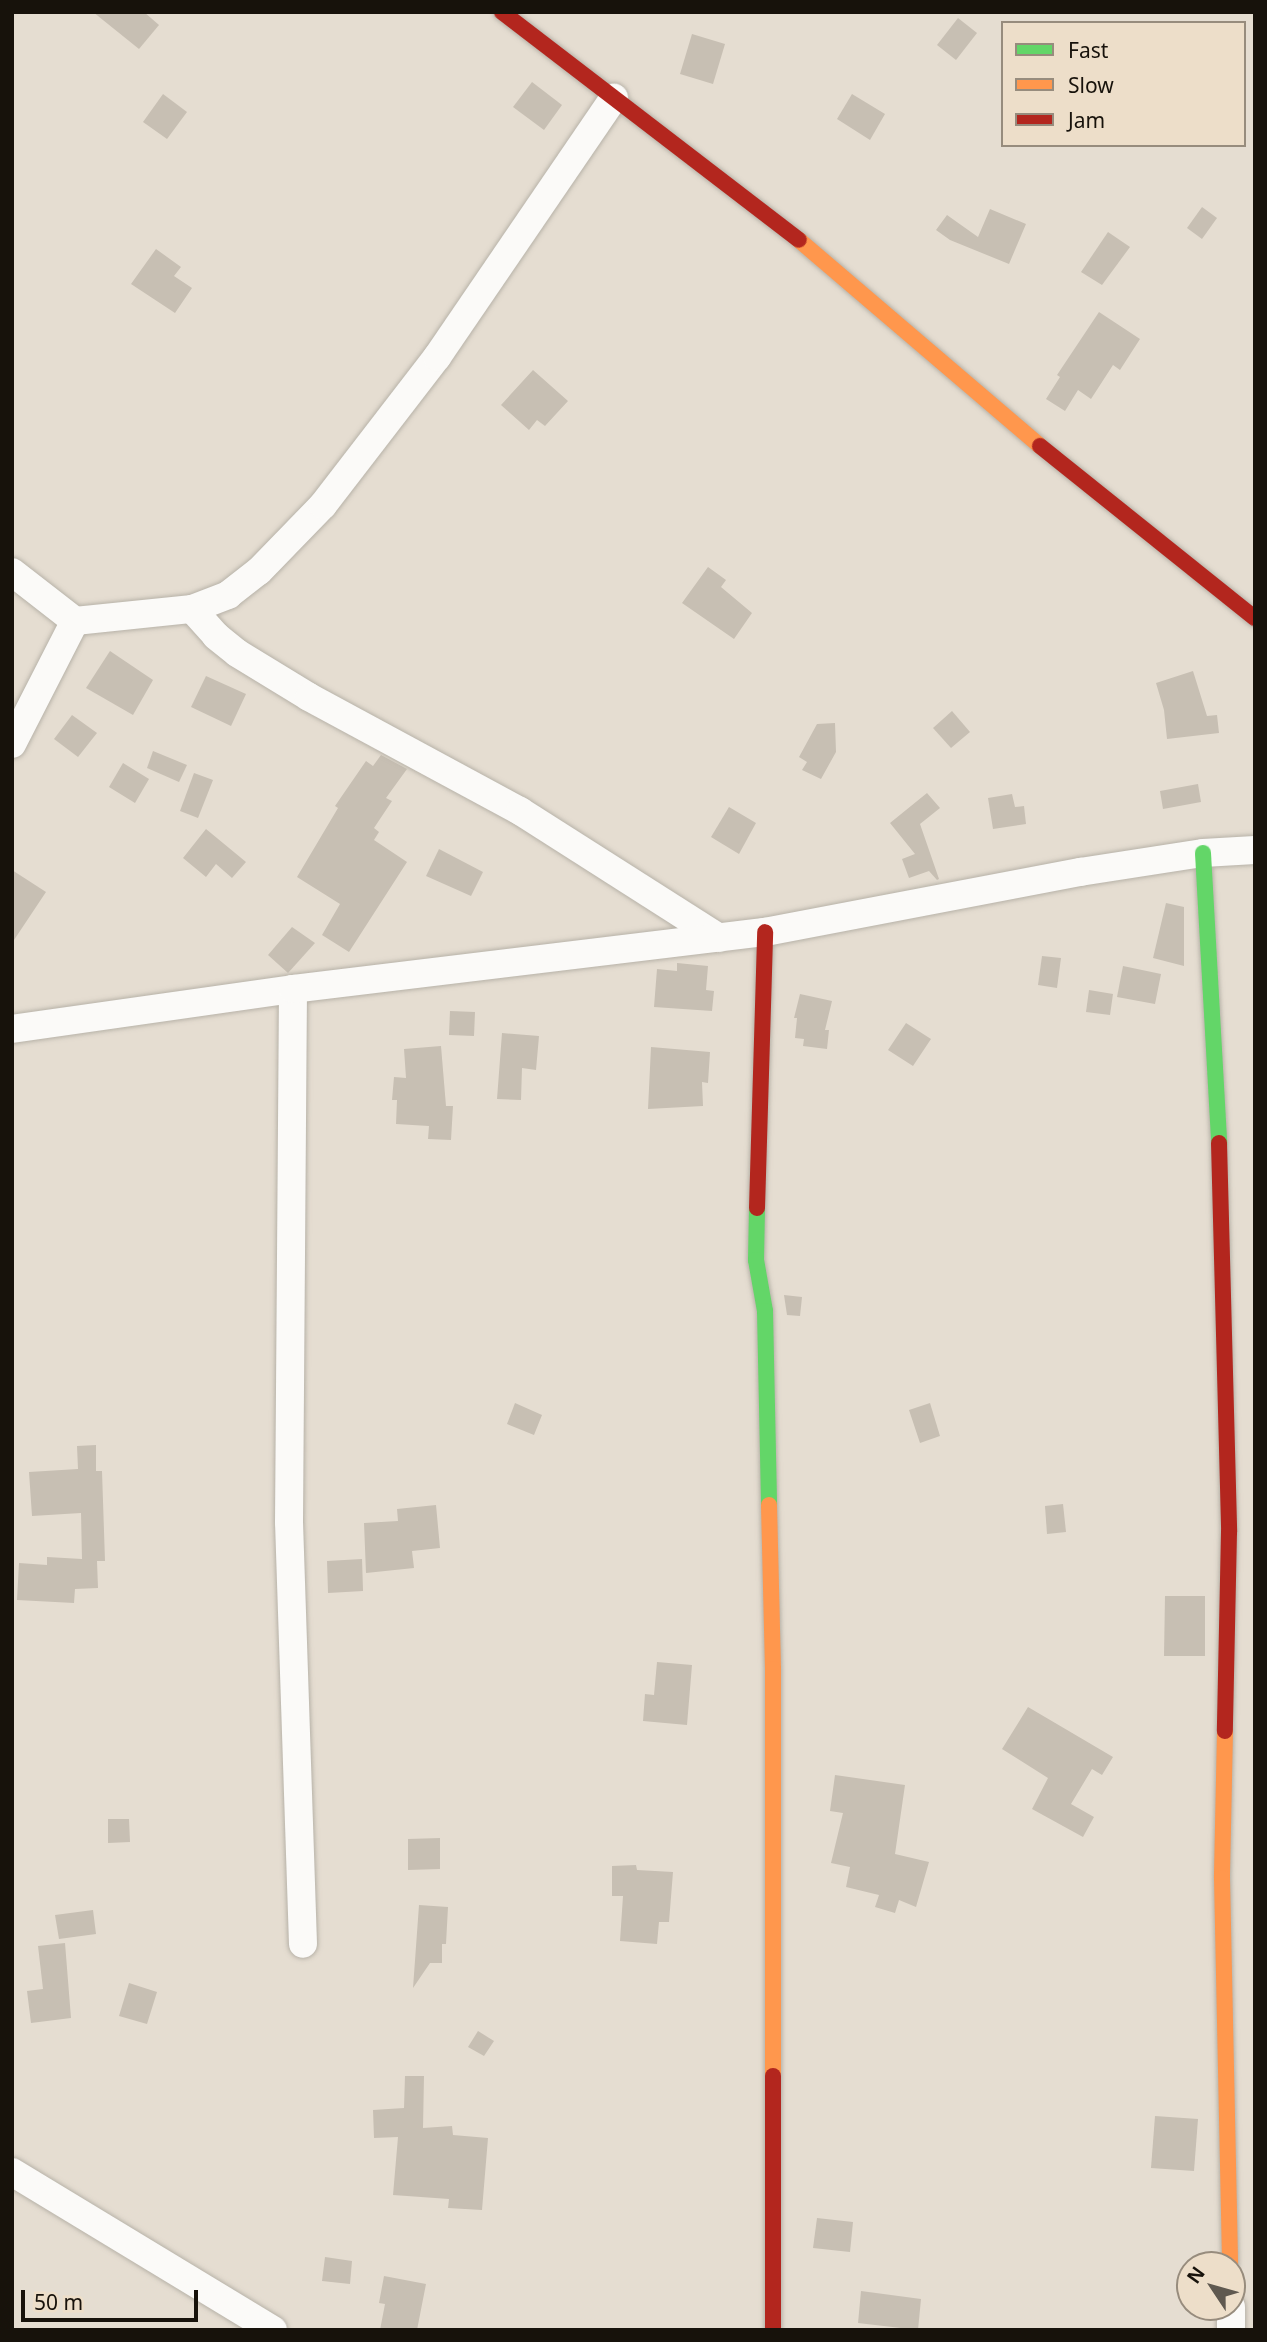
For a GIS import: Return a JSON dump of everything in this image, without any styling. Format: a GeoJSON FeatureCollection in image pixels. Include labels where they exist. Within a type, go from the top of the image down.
{"type":"FeatureCollection","features":[{"type":"Feature","properties":{"kind":"street"},"geometry":{"type":"LineString","coordinates":[[502,12],[789,231],[1043,449],[1255,618]]}},
{"type":"Feature","properties":{"kind":"street"},"geometry":{"type":"LineString","coordinates":[[12,572],[75,621],[192,609],[228,595],[259,571],[323,505],[437,357],[614,97]]}},
{"type":"Feature","properties":{"kind":"street"},"geometry":{"type":"LineString","coordinates":[[192,609],[216,636],[247,659],[309,697],[520,811],[719,938]]}},
{"type":"Feature","properties":{"kind":"street"},"geometry":{"type":"LineString","coordinates":[[12,744],[75,621]]}},
{"type":"Feature","properties":{"kind":"street"},"geometry":{"type":"LineString","coordinates":[[12,1029],[293,989],[765,932],[1080,872],[1203,853],[1255,850]]}},
{"type":"Feature","properties":{"kind":"street"},"geometry":{"type":"LineString","coordinates":[[1203,853],[1219,1152],[1228,1532],[1222,1878],[1230,2251]]}},
{"type":"Feature","properties":{"kind":"street"},"geometry":{"type":"LineString","coordinates":[[765,932],[756,1260],[765,1311],[773,1669],[773,2330]]}},
{"type":"Feature","properties":{"kind":"street"},"geometry":{"type":"LineString","coordinates":[[293,989],[289,1522],[303,1944]]}},
{"type":"Feature","properties":{"kind":"street"},"geometry":{"type":"LineString","coordinates":[[12,2172],[273,2330]]}},
{"type":"Feature","properties":{"kind":"building"},"geometry":{"type":"Polygon","coordinates":[[[93,12],[144,12],[159,25],[139,49],[93,12]]]}},
{"type":"Feature","properties":{"kind":"building"},"geometry":{"type":"Polygon","coordinates":[[[958,18],[977,33],[956,60],[937,45],[958,18]]]}},
{"type":"Feature","properties":{"kind":"building"},"geometry":{"type":"Polygon","coordinates":[[[692,34],[725,44],[713,84],[680,74],[692,34]]]}},
{"type":"Feature","properties":{"kind":"building"},"geometry":{"type":"Polygon","coordinates":[[[532,82],[562,105],[544,130],[513,107],[532,82]]]}},
{"type":"Feature","properties":{"kind":"building"},"geometry":{"type":"Polygon","coordinates":[[[163,94],[187,112],[167,139],[143,122],[163,94]]]}},
{"type":"Feature","properties":{"kind":"building"},"geometry":{"type":"Polygon","coordinates":[[[852,94],[885,114],[870,140],[837,119],[852,94]]]}},
{"type":"Feature","properties":{"kind":"building"},"geometry":{"type":"Polygon","coordinates":[[[1202,207],[1217,218],[1202,239],[1187,228],[1202,207]]]}},
{"type":"Feature","properties":{"kind":"building"},"geometry":{"type":"Polygon","coordinates":[[[990,209],[1026,224],[1009,264],[950,240],[936,230],[947,215],[978,237],[990,209]]]}},
{"type":"Feature","properties":{"kind":"building"},"geometry":{"type":"Polygon","coordinates":[[[1108,232],[1130,247],[1102,285],[1081,272],[1108,232]]]}},
{"type":"Feature","properties":{"kind":"building"},"geometry":{"type":"Polygon","coordinates":[[[156,249],[181,267],[174,276],[192,288],[175,313],[131,284],[156,249]]]}},
{"type":"Feature","properties":{"kind":"building"},"geometry":{"type":"Polygon","coordinates":[[[1099,312],[1140,339],[1120,370],[1113,365],[1091,399],[1078,390],[1065,411],[1046,399],[1060,377],[1057,375],[1099,312]]]}},
{"type":"Feature","properties":{"kind":"building"},"geometry":{"type":"Polygon","coordinates":[[[533,370],[568,401],[545,426],[537,420],[529,430],[501,405],[533,370]]]}},
{"type":"Feature","properties":{"kind":"building"},"geometry":{"type":"Polygon","coordinates":[[[708,567],[726,580],[721,587],[752,613],[734,639],[682,603],[708,567]]]}},
{"type":"Feature","properties":{"kind":"building"},"geometry":{"type":"Polygon","coordinates":[[[110,651],[153,680],[133,715],[86,688],[110,651]]]}},
{"type":"Feature","properties":{"kind":"building"},"geometry":{"type":"Polygon","coordinates":[[[1193,671],[1207,716],[1217,715],[1219,733],[1167,739],[1164,710],[1156,683],[1193,671]]]}},
{"type":"Feature","properties":{"kind":"building"},"geometry":{"type":"Polygon","coordinates":[[[206,676],[246,694],[231,726],[191,707],[206,676]]]}},
{"type":"Feature","properties":{"kind":"building"},"geometry":{"type":"Polygon","coordinates":[[[952,711],[970,732],[951,748],[933,728],[952,711]]]}},
{"type":"Feature","properties":{"kind":"building"},"geometry":{"type":"Polygon","coordinates":[[[72,715],[97,733],[78,757],[54,739],[72,715]]]}},
{"type":"Feature","properties":{"kind":"building"},"geometry":{"type":"Polygon","coordinates":[[[835,723],[836,752],[821,779],[802,770],[807,762],[799,757],[817,724],[835,723]]]}},
{"type":"Feature","properties":{"kind":"building"},"geometry":{"type":"Polygon","coordinates":[[[153,751],[187,765],[179,782],[147,768],[153,751]]]}},
{"type":"Feature","properties":{"kind":"building"},"geometry":{"type":"Polygon","coordinates":[[[381,755],[407,769],[386,798],[392,801],[374,828],[379,832],[374,840],[407,862],[349,952],[322,935],[340,904],[297,877],[338,808],[335,806],[366,761],[373,766],[381,755]]]}},
{"type":"Feature","properties":{"kind":"building"},"geometry":{"type":"Polygon","coordinates":[[[123,763],[149,779],[135,803],[109,787],[123,763]]]}},
{"type":"Feature","properties":{"kind":"building"},"geometry":{"type":"Polygon","coordinates":[[[194,773],[213,780],[198,818],[180,811],[194,773]]]}},
{"type":"Feature","properties":{"kind":"building"},"geometry":{"type":"Polygon","coordinates":[[[1198,784],[1201,802],[1163,809],[1160,791],[1198,784]]]}},
{"type":"Feature","properties":{"kind":"building"},"geometry":{"type":"Polygon","coordinates":[[[927,793],[940,808],[920,824],[939,879],[937,880],[929,871],[909,878],[902,859],[915,854],[890,823],[927,793]]]}},
{"type":"Feature","properties":{"kind":"building"},"geometry":{"type":"Polygon","coordinates":[[[1012,794],[1015,807],[1024,806],[1026,824],[993,829],[988,798],[1012,794]]]}},
{"type":"Feature","properties":{"kind":"building"},"geometry":{"type":"Polygon","coordinates":[[[729,807],[756,823],[739,854],[711,837],[729,807]]]}},
{"type":"Feature","properties":{"kind":"building"},"geometry":{"type":"Polygon","coordinates":[[[206,829],[246,862],[232,878],[216,864],[206,877],[183,858],[206,829]]]}},
{"type":"Feature","properties":{"kind":"building"},"geometry":{"type":"Polygon","coordinates":[[[439,849],[483,872],[471,896],[426,876],[439,849]]]}},
{"type":"Feature","properties":{"kind":"building"},"geometry":{"type":"Polygon","coordinates":[[[12,870],[46,892],[12,943],[12,870]]]}},
{"type":"Feature","properties":{"kind":"building"},"geometry":{"type":"Polygon","coordinates":[[[1166,903],[1184,907],[1184,966],[1153,958],[1166,903]]]}},
{"type":"Feature","properties":{"kind":"building"},"geometry":{"type":"Polygon","coordinates":[[[292,927],[315,943],[288,973],[268,955],[292,927]]]}},
{"type":"Feature","properties":{"kind":"building"},"geometry":{"type":"Polygon","coordinates":[[[1042,956],[1061,958],[1057,988],[1038,985],[1042,956]]]}},
{"type":"Feature","properties":{"kind":"building"},"geometry":{"type":"Polygon","coordinates":[[[677,963],[708,966],[706,990],[714,991],[712,1011],[654,1007],[657,969],[677,971],[677,963]]]}},
{"type":"Feature","properties":{"kind":"building"},"geometry":{"type":"Polygon","coordinates":[[[1123,966],[1161,974],[1155,1004],[1117,997],[1123,966]]]}},
{"type":"Feature","properties":{"kind":"building"},"geometry":{"type":"Polygon","coordinates":[[[1089,990],[1113,994],[1110,1015],[1086,1012],[1089,990]]]}},
{"type":"Feature","properties":{"kind":"building"},"geometry":{"type":"Polygon","coordinates":[[[800,994],[832,1001],[825,1030],[829,1030],[827,1049],[803,1046],[804,1039],[795,1038],[797,1018],[794,1018],[800,994]]]}},
{"type":"Feature","properties":{"kind":"building"},"geometry":{"type":"Polygon","coordinates":[[[450,1011],[475,1012],[474,1036],[449,1035],[450,1011]]]}},
{"type":"Feature","properties":{"kind":"building"},"geometry":{"type":"Polygon","coordinates":[[[906,1023],[931,1039],[913,1066],[888,1050],[906,1023]]]}},
{"type":"Feature","properties":{"kind":"building"},"geometry":{"type":"Polygon","coordinates":[[[502,1033],[539,1036],[536,1070],[522,1068],[521,1100],[497,1099],[502,1033]]]}},
{"type":"Feature","properties":{"kind":"building"},"geometry":{"type":"Polygon","coordinates":[[[441,1046],[446,1106],[453,1106],[451,1140],[428,1139],[429,1126],[396,1124],[397,1100],[392,1100],[394,1077],[406,1078],[404,1049],[441,1046]]]}},
{"type":"Feature","properties":{"kind":"building"},"geometry":{"type":"Polygon","coordinates":[[[651,1047],[710,1052],[708,1083],[702,1082],[703,1106],[648,1109],[651,1047]]]}},
{"type":"Feature","properties":{"kind":"building"},"geometry":{"type":"Polygon","coordinates":[[[784,1295],[802,1297],[800,1316],[787,1315],[784,1295]]]}},
{"type":"Feature","properties":{"kind":"building"},"geometry":{"type":"Polygon","coordinates":[[[515,1403],[542,1415],[534,1435],[507,1424],[515,1403]]]}},
{"type":"Feature","properties":{"kind":"building"},"geometry":{"type":"Polygon","coordinates":[[[930,1403],[940,1436],[920,1443],[909,1410],[930,1403]]]}},
{"type":"Feature","properties":{"kind":"building"},"geometry":{"type":"Polygon","coordinates":[[[96,1445],[96,1471],[102,1471],[105,1561],[97,1561],[98,1588],[75,1589],[74,1603],[17,1600],[19,1563],[47,1565],[47,1557],[82,1559],[81,1513],[32,1516],[29,1472],[78,1469],[77,1446],[96,1445]]]}},
{"type":"Feature","properties":{"kind":"building"},"geometry":{"type":"Polygon","coordinates":[[[1063,1504],[1066,1532],[1047,1534],[1045,1506],[1063,1504]]]}},
{"type":"Feature","properties":{"kind":"building"},"geometry":{"type":"Polygon","coordinates":[[[436,1505],[440,1548],[412,1551],[414,1568],[366,1573],[364,1523],[398,1521],[397,1509],[436,1505]]]}},
{"type":"Feature","properties":{"kind":"building"},"geometry":{"type":"Polygon","coordinates":[[[362,1559],[363,1591],[328,1593],[327,1561],[362,1559]]]}},
{"type":"Feature","properties":{"kind":"building"},"geometry":{"type":"Polygon","coordinates":[[[1165,1596],[1205,1596],[1205,1656],[1164,1656],[1165,1596]]]}},
{"type":"Feature","properties":{"kind":"building"},"geometry":{"type":"Polygon","coordinates":[[[657,1662],[692,1665],[687,1725],[643,1721],[645,1694],[654,1695],[657,1662]]]}},
{"type":"Feature","properties":{"kind":"building"},"geometry":{"type":"Polygon","coordinates":[[[1028,1707],[1113,1757],[1102,1775],[1092,1769],[1071,1804],[1094,1817],[1083,1837],[1032,1809],[1048,1778],[1002,1749],[1028,1707]]]}},
{"type":"Feature","properties":{"kind":"building"},"geometry":{"type":"Polygon","coordinates":[[[835,1775],[905,1785],[895,1854],[929,1862],[916,1907],[899,1900],[895,1913],[875,1907],[879,1895],[846,1887],[850,1867],[831,1863],[843,1813],[830,1811],[835,1775]]]}},
{"type":"Feature","properties":{"kind":"building"},"geometry":{"type":"Polygon","coordinates":[[[108,1819],[129,1819],[130,1842],[108,1843],[108,1819]]]}},
{"type":"Feature","properties":{"kind":"building"},"geometry":{"type":"Polygon","coordinates":[[[440,1838],[440,1869],[408,1870],[408,1839],[440,1838]]]}},
{"type":"Feature","properties":{"kind":"building"},"geometry":{"type":"Polygon","coordinates":[[[636,1865],[637,1870],[673,1872],[669,1922],[659,1922],[657,1944],[620,1941],[623,1896],[612,1896],[612,1866],[636,1865]]]}},
{"type":"Feature","properties":{"kind":"building"},"geometry":{"type":"Polygon","coordinates":[[[419,1905],[448,1907],[446,1944],[442,1944],[442,1963],[430,1963],[413,1988],[419,1905]]]}},
{"type":"Feature","properties":{"kind":"building"},"geometry":{"type":"Polygon","coordinates":[[[93,1910],[96,1934],[59,1939],[55,1915],[93,1910]]]}},
{"type":"Feature","properties":{"kind":"building"},"geometry":{"type":"Polygon","coordinates":[[[65,1943],[71,2018],[31,2023],[27,1991],[43,1989],[38,1946],[65,1943]]]}},
{"type":"Feature","properties":{"kind":"building"},"geometry":{"type":"Polygon","coordinates":[[[129,1983],[157,1992],[147,2024],[119,2016],[129,1983]]]}},
{"type":"Feature","properties":{"kind":"building"},"geometry":{"type":"Polygon","coordinates":[[[478,2031],[494,2041],[484,2056],[468,2047],[478,2031]]]}},
{"type":"Feature","properties":{"kind":"building"},"geometry":{"type":"Polygon","coordinates":[[[405,2076],[424,2076],[423,2128],[452,2126],[453,2135],[488,2138],[482,2210],[448,2208],[449,2199],[393,2195],[398,2137],[374,2138],[373,2110],[404,2108],[405,2076]]]}},
{"type":"Feature","properties":{"kind":"building"},"geometry":{"type":"Polygon","coordinates":[[[1155,2116],[1198,2119],[1194,2171],[1151,2168],[1155,2116]]]}},
{"type":"Feature","properties":{"kind":"building"},"geometry":{"type":"Polygon","coordinates":[[[817,2218],[853,2222],[850,2252],[813,2248],[817,2218]]]}},
{"type":"Feature","properties":{"kind":"building"},"geometry":{"type":"Polygon","coordinates":[[[325,2257],[352,2261],[350,2284],[322,2281],[325,2257]]]}},
{"type":"Feature","properties":{"kind":"building"},"geometry":{"type":"Polygon","coordinates":[[[384,2276],[426,2284],[417,2330],[380,2330],[385,2304],[379,2303],[384,2276]]]}},
{"type":"Feature","properties":{"kind":"building"},"geometry":{"type":"Polygon","coordinates":[[[861,2291],[921,2299],[918,2330],[858,2323],[861,2291]]]}},
{"type":"Feature","properties":{"kind":"traffic: fast"},"geometry":{"type":"LineString","coordinates":[[1203,853],[1219,1143]]}},
{"type":"Feature","properties":{"kind":"traffic: fast"},"geometry":{"type":"LineString","coordinates":[[757,1208],[756,1260],[765,1311],[769,1505]]}},
{"type":"Feature","properties":{"kind":"traffic: slow"},"geometry":{"type":"LineString","coordinates":[[799,240],[1040,446]]}},
{"type":"Feature","properties":{"kind":"traffic: slow"},"geometry":{"type":"LineString","coordinates":[[769,1505],[773,1669],[773,2076]]}},
{"type":"Feature","properties":{"kind":"traffic: slow"},"geometry":{"type":"LineString","coordinates":[[1225,1731],[1222,1878],[1230,2251]]}},
{"type":"Feature","properties":{"kind":"traffic: jam"},"geometry":{"type":"LineString","coordinates":[[502,12],[799,240]]}},
{"type":"Feature","properties":{"kind":"traffic: jam"},"geometry":{"type":"LineString","coordinates":[[1040,446],[1255,618]]}},
{"type":"Feature","properties":{"kind":"traffic: jam"},"geometry":{"type":"LineString","coordinates":[[757,1208],[765,932]]}},
{"type":"Feature","properties":{"kind":"traffic: jam"},"geometry":{"type":"LineString","coordinates":[[1219,1143],[1229,1532],[1225,1731]]}},
{"type":"Feature","properties":{"kind":"traffic: jam"},"geometry":{"type":"LineString","coordinates":[[773,2076],[773,2330]]}}]}
